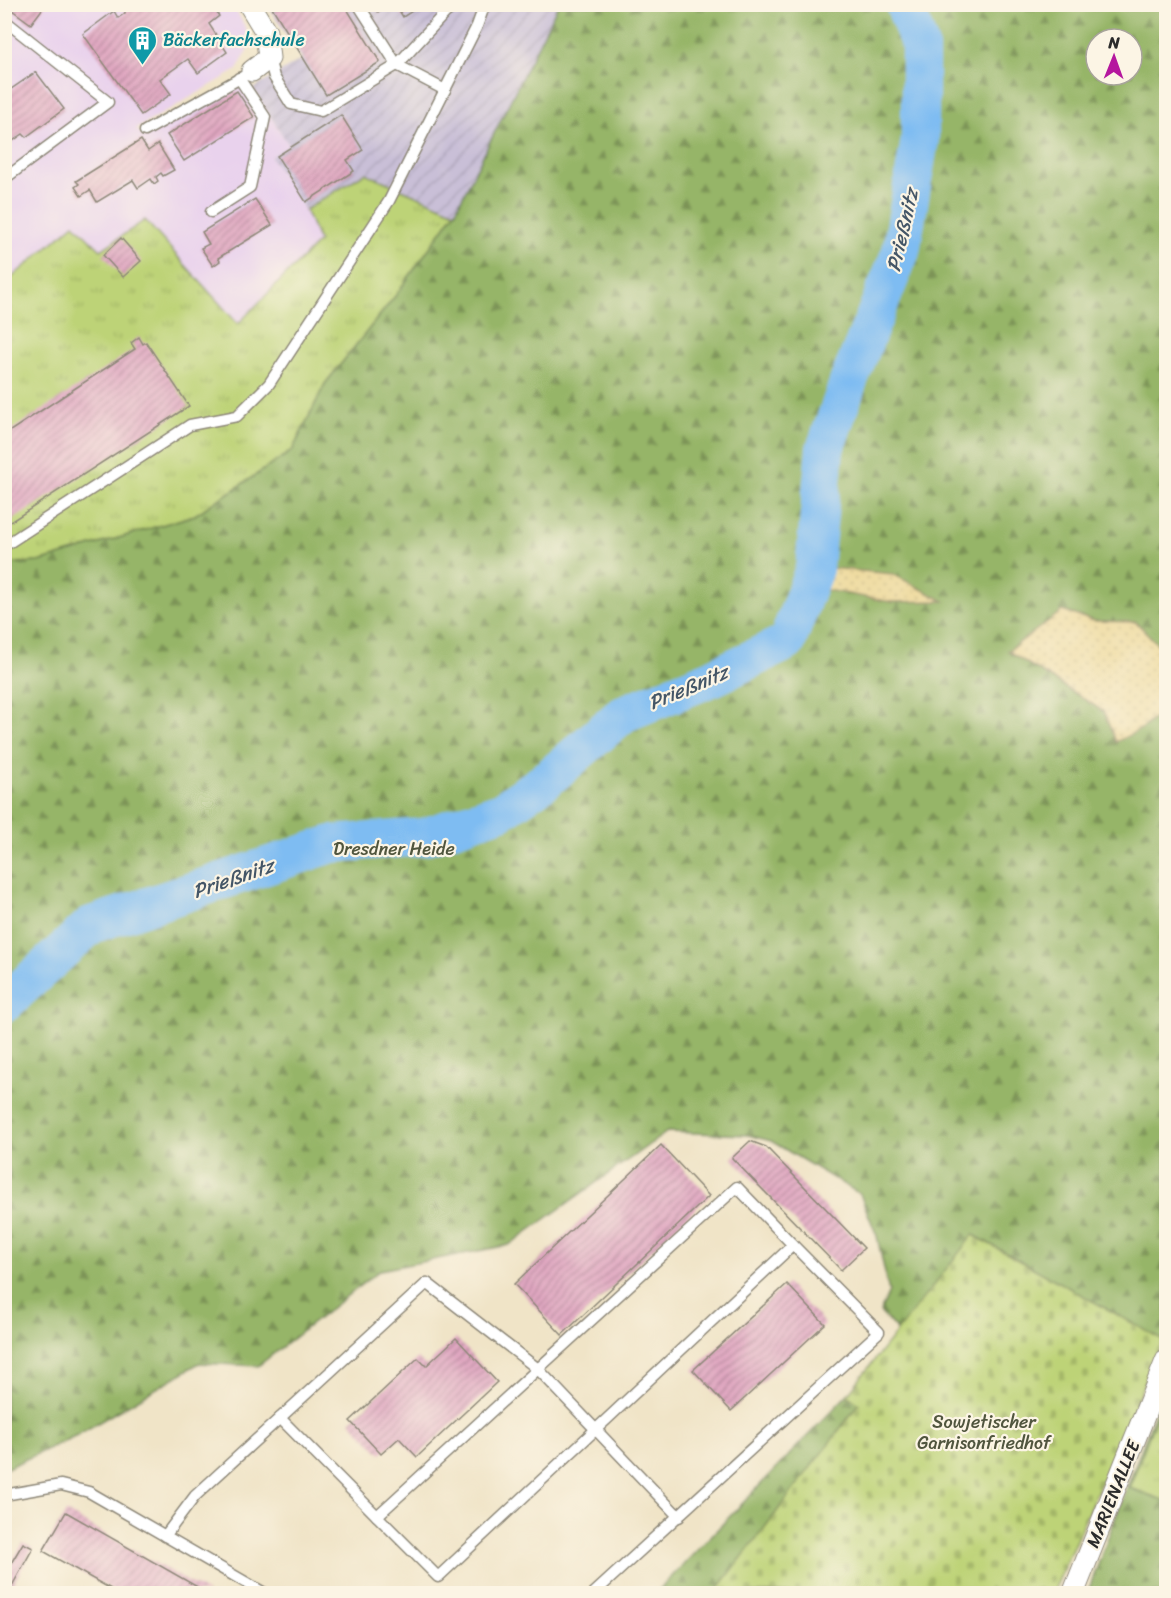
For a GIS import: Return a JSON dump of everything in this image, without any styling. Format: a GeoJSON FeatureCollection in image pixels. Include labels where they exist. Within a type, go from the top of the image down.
{"type":"FeatureCollection","features":[{"type":"Feature","properties":{"kind":"street"},"geometry":{"type":"LineString","coordinates":[[246,75],[269,58],[266,32],[249,4]]}},
{"type":"Feature","properties":{"kind":"street","name":"MARIENALLEE"},"geometry":{"type":"LineString","coordinates":[[1073,1593],[1167,1361]]}},
{"type":"Feature","properties":{"kind":"lane"},"geometry":{"type":"LineString","coordinates":[[358,4],[397,65],[445,90]]}},
{"type":"Feature","properties":{"kind":"lane"},"geometry":{"type":"LineString","coordinates":[[269,58],[273,77],[291,104],[321,111],[397,65],[457,4]]}},
{"type":"Feature","properties":{"kind":"lane"},"geometry":{"type":"LineString","coordinates":[[4,546],[190,425],[237,416],[269,384],[389,201],[485,4]]}},
{"type":"Feature","properties":{"kind":"lane"},"geometry":{"type":"LineString","coordinates":[[4,20],[108,102],[4,179]]}},
{"type":"Feature","properties":{"kind":"lane"},"geometry":{"type":"LineString","coordinates":[[145,131],[246,75],[265,117],[250,187],[211,212]]}},
{"type":"Feature","properties":{"kind":"lane"},"geometry":{"type":"LineString","coordinates":[[377,1516],[737,1187],[879,1332],[679,1517],[593,1593]]}},
{"type":"Feature","properties":{"kind":"lane"},"geometry":{"type":"LineString","coordinates":[[280,1418],[438,1577],[793,1245]]}},
{"type":"Feature","properties":{"kind":"lane"},"geometry":{"type":"LineString","coordinates":[[165,1536],[195,1496],[427,1283],[538,1370],[679,1517]]}},
{"type":"Feature","properties":{"kind":"lane"},"geometry":{"type":"LineString","coordinates":[[4,1494],[61,1485],[88,1492],[266,1593]]}},
{"type":"Feature","properties":{"kind":"shaded area"},"geometry":{"type":"Polygon","coordinates":[[[5,5],[233,5],[253,41],[237,70],[136,129],[144,136],[246,79],[289,145],[271,157],[305,210],[320,241],[238,324],[145,220],[101,250],[5,284],[5,5]]]}},
{"type":"Feature","properties":{"kind":"shaded area"},"geometry":{"type":"Polygon","coordinates":[[[267,5],[558,5],[455,212],[365,173],[305,210],[271,157],[289,145],[253,89],[302,59],[267,5]]]}},
{"type":"Feature","properties":{"kind":"green space","name":"Dresdner Heide"},"geometry":{"type":"Polygon","coordinates":[[[558,5],[1166,5],[1166,653],[1136,622],[1094,621],[1063,611],[1008,651],[1103,711],[1143,728],[1166,707],[1166,1342],[974,1235],[899,1332],[880,1312],[889,1292],[877,1236],[860,1194],[771,1141],[748,1135],[667,1132],[509,1245],[380,1270],[258,1366],[199,1363],[79,1434],[5,1469],[4,1176],[10,1174],[5,1158],[5,564],[39,562],[195,515],[292,451],[325,384],[396,295],[455,212],[558,5]]]}},
{"type":"Feature","properties":{"kind":"green space"},"geometry":{"type":"Polygon","coordinates":[[[365,173],[455,212],[396,295],[325,384],[292,451],[195,515],[39,562],[5,564],[4,284],[74,224],[101,250],[145,220],[238,324],[319,241],[305,210],[365,173]]]}},
{"type":"Feature","properties":{"kind":"green space","name":"Sowjetischer Garnisonfriedhof"},"geometry":{"type":"Polygon","coordinates":[[[973,1235],[1163,1340],[1053,1593],[715,1593],[859,1404],[847,1395],[973,1235]]]}},
{"type":"Feature","properties":{"kind":"green space"},"geometry":{"type":"Polygon","coordinates":[[[1166,1383],[1166,1391],[1129,1488],[1166,1501],[1166,1593],[1087,1594],[1166,1383]]]}},
{"type":"Feature","properties":{"kind":"green space"},"geometry":{"type":"Polygon","coordinates":[[[1166,1391],[1166,1501],[1129,1488],[1166,1391]]]}},
{"type":"Feature","properties":{"kind":"green space"},"geometry":{"type":"Polygon","coordinates":[[[847,1395],[859,1404],[715,1593],[655,1594],[847,1395]]]}},
{"type":"Feature","properties":{"kind":"sand"},"geometry":{"type":"Polygon","coordinates":[[[831,568],[893,574],[944,601],[891,602],[821,589],[831,568]]]}},
{"type":"Feature","properties":{"kind":"sand"},"geometry":{"type":"Polygon","coordinates":[[[1062,611],[1094,621],[1136,622],[1166,653],[1166,707],[1143,728],[1116,742],[1103,711],[1008,651],[1062,611]]]}},
{"type":"Feature","properties":{"kind":"building"},"geometry":{"type":"Polygon","coordinates":[[[4,4],[46,4],[31,24],[4,4]]]}},
{"type":"Feature","properties":{"kind":"building"},"geometry":{"type":"Polygon","coordinates":[[[270,4],[344,4],[380,62],[326,95],[270,4]]]}},
{"type":"Feature","properties":{"kind":"building"},"geometry":{"type":"Polygon","coordinates":[[[373,4],[390,4],[378,12],[373,4]]]}},
{"type":"Feature","properties":{"kind":"building"},"geometry":{"type":"Polygon","coordinates":[[[395,4],[423,4],[403,17],[395,4]]]}},
{"type":"Feature","properties":{"kind":"building","name":"Bäckerfachschule"},"geometry":{"type":"Polygon","coordinates":[[[125,5],[211,5],[219,16],[209,24],[227,52],[198,73],[188,59],[160,79],[171,94],[141,115],[83,34],[114,11],[118,18],[125,13],[125,5]]]}},
{"type":"Feature","properties":{"kind":"building"},"geometry":{"type":"Polygon","coordinates":[[[36,72],[64,109],[26,137],[23,134],[4,147],[4,94],[36,72]]]}},
{"type":"Feature","properties":{"kind":"building"},"geometry":{"type":"Polygon","coordinates":[[[237,91],[254,117],[184,161],[167,135],[237,91]]]}},
{"type":"Feature","properties":{"kind":"building"},"geometry":{"type":"Polygon","coordinates":[[[341,115],[363,150],[347,160],[354,171],[306,202],[277,156],[341,115]]]}},
{"type":"Feature","properties":{"kind":"building"},"geometry":{"type":"Polygon","coordinates":[[[141,140],[148,151],[158,144],[174,170],[163,176],[161,173],[156,177],[158,181],[154,184],[151,179],[138,188],[133,180],[97,202],[90,190],[81,196],[75,187],[79,184],[76,181],[141,140]]]}},
{"type":"Feature","properties":{"kind":"building"},"geometry":{"type":"Polygon","coordinates":[[[255,199],[272,225],[218,258],[220,261],[213,266],[201,248],[209,244],[202,232],[255,199]]]}},
{"type":"Feature","properties":{"kind":"building"},"geometry":{"type":"Polygon","coordinates":[[[121,238],[141,261],[123,277],[103,255],[121,238]]]}},
{"type":"Feature","properties":{"kind":"building"},"geometry":{"type":"Polygon","coordinates":[[[139,337],[143,344],[146,342],[189,406],[4,526],[4,435],[135,349],[131,343],[139,337]]]}},
{"type":"Feature","properties":{"kind":"building"},"geometry":{"type":"Polygon","coordinates":[[[750,1141],[766,1147],[864,1248],[841,1270],[732,1158],[750,1141]]]}},
{"type":"Feature","properties":{"kind":"building"},"geometry":{"type":"Polygon","coordinates":[[[661,1145],[709,1196],[562,1335],[514,1284],[661,1145]]]}},
{"type":"Feature","properties":{"kind":"building"},"geometry":{"type":"Polygon","coordinates":[[[787,1284],[825,1324],[731,1411],[693,1370],[787,1284]]]}},
{"type":"Feature","properties":{"kind":"building"},"geometry":{"type":"Polygon","coordinates":[[[456,1338],[497,1382],[417,1457],[399,1438],[381,1454],[350,1421],[418,1358],[426,1366],[456,1338]]]}},
{"type":"Feature","properties":{"kind":"building"},"geometry":{"type":"Polygon","coordinates":[[[66,1512],[208,1593],[118,1593],[43,1551],[66,1512]]]}},
{"type":"Feature","properties":{"kind":"building"},"geometry":{"type":"Polygon","coordinates":[[[23,1543],[33,1548],[8,1593],[4,1593],[4,1575],[23,1543]]]}},
{"type":"Feature","properties":{"kind":"waterway","name":"Prießnitz"},"geometry":{"type":"LineString","coordinates":[[4,1004],[91,925],[332,844],[424,837],[501,811],[545,781],[623,714],[712,678],[787,642],[814,569],[825,449],[849,380],[901,251],[920,139],[920,46],[904,4]]}},
{"type":"Feature","properties":{"kind":"place","name":"Bäckerfachschule"},"geometry":{"type":"Point","coordinates":[142,66]}}]}
